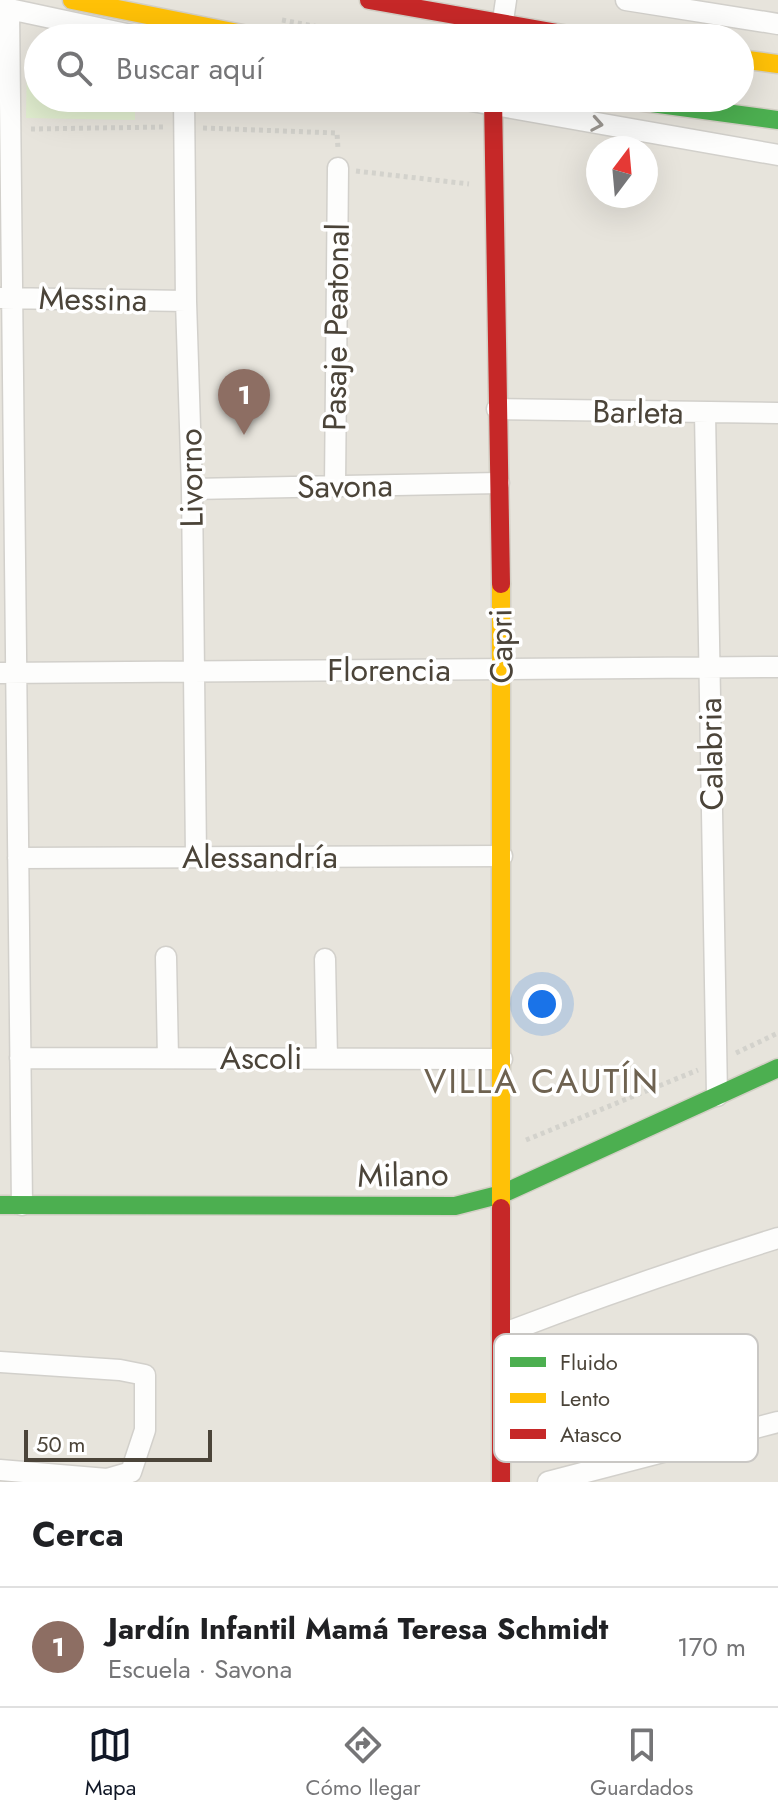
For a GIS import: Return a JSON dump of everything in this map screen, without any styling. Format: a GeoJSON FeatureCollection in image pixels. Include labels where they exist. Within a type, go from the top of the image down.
{"type":"FeatureCollection","features":[{"type":"Feature","properties":{"kind":"street"},"geometry":{"type":"LineString","coordinates":[[59,0],[123,24]]}},
{"type":"Feature","properties":{"kind":"street"},"geometry":{"type":"LineString","coordinates":[[72,0],[193,24]]}},
{"type":"Feature","properties":{"kind":"street"},"geometry":{"type":"LineString","coordinates":[[369,0],[472,24]]}},
{"type":"Feature","properties":{"kind":"street"},"geometry":{"type":"LineString","coordinates":[[503,24],[506,0]]}},
{"type":"Feature","properties":{"kind":"street"},"geometry":{"type":"LineString","coordinates":[[626,0],[778,24]]}},
{"type":"Feature","properties":{"kind":"street"},"geometry":{"type":"LineString","coordinates":[[22,1205],[20,1058],[9,941],[18,858],[8,673],[6,298],[10,129],[5,107],[4,8],[79,24]]}},
{"type":"Feature","properties":{"kind":"street"},"geometry":{"type":"LineString","coordinates":[[754,61],[778,64]]}},
{"type":"Feature","properties":{"kind":"street","name":"Livorno"},"geometry":{"type":"LineString","coordinates":[[184,112],[196,857]]}},
{"type":"Feature","properties":{"kind":"street","name":"Capri"},"geometry":{"type":"LineString","coordinates":[[493,112],[502,670],[502,1334]]}},
{"type":"Feature","properties":{"kind":"street"},"geometry":{"type":"LineString","coordinates":[[547,112],[778,155]]}},
{"type":"Feature","properties":{"kind":"street"},"geometry":{"type":"LineString","coordinates":[[718,112],[778,120]]}},
{"type":"Feature","properties":{"kind":"street","name":"Pasaje Peatonal"},"geometry":{"type":"LineString","coordinates":[[335,486],[338,168]]}},
{"type":"Feature","properties":{"kind":"street","name":"Messina"},"geometry":{"type":"LineString","coordinates":[[6,298],[186,301]]}},
{"type":"Feature","properties":{"kind":"street","name":"Barleta"},"geometry":{"type":"LineString","coordinates":[[497,409],[778,413]]}},
{"type":"Feature","properties":{"kind":"street","name":"Calabria"},"geometry":{"type":"LineString","coordinates":[[705,413],[717,1096]]}},
{"type":"Feature","properties":{"kind":"street","name":"Savona"},"geometry":{"type":"LineString","coordinates":[[192,489],[499,483]]}},
{"type":"Feature","properties":{"kind":"street","name":"Florencia"},"geometry":{"type":"LineString","coordinates":[[8,673],[778,667]]}},
{"type":"Feature","properties":{"kind":"street","name":"Alessandría"},"geometry":{"type":"LineString","coordinates":[[18,858],[502,856]]}},
{"type":"Feature","properties":{"kind":"street"},"geometry":{"type":"LineString","coordinates":[[166,957],[168,1058]]}},
{"type":"Feature","properties":{"kind":"street"},"geometry":{"type":"LineString","coordinates":[[325,959],[327,1058]]}},
{"type":"Feature","properties":{"kind":"street","name":"Ascoli"},"geometry":{"type":"LineString","coordinates":[[20,1058],[502,1059]]}},
{"type":"Feature","properties":{"kind":"street","name":"Milano"},"geometry":{"type":"LineString","coordinates":[[0,1205],[455,1206],[502,1194],[778,1068]]}},
{"type":"Feature","properties":{"kind":"street"},"geometry":{"type":"LineString","coordinates":[[502,1334],[630,1286],[778,1238]]}},
{"type":"Feature","properties":{"kind":"street"},"geometry":{"type":"LineString","coordinates":[[0,1362],[120,1370],[145,1375],[145,1430],[131,1472],[107,1479],[0,1470]]}},
{"type":"Feature","properties":{"kind":"street"},"geometry":{"type":"LineString","coordinates":[[758,1427],[778,1422]]}},
{"type":"Feature","properties":{"kind":"street","name":"Capri"},"geometry":{"type":"LineString","coordinates":[[501,1462],[501,1482]]}},
{"type":"Feature","properties":{"kind":"street"},"geometry":{"type":"LineString","coordinates":[[548,1482],[625,1462]]}},
{"type":"Feature","properties":{"kind":"path"},"geometry":{"type":"LineString","coordinates":[[10,129],[184,127],[337,133],[338,168],[494,187]]}},
{"type":"Feature","properties":{"kind":"path"},"geometry":{"type":"LineString","coordinates":[[502,1150],[716,1062],[778,1033]]}},
{"type":"Feature","properties":{"kind":"shaded area"},"geometry":{"type":"Polygon","coordinates":[[[0,0],[778,0],[778,1482],[0,1482],[0,0]]]}},
{"type":"Feature","properties":{"kind":"green space"},"geometry":{"type":"Polygon","coordinates":[[[26,112],[135,112],[135,120],[26,118],[26,112]]]}},
{"type":"Feature","properties":{"kind":"traffic: fast"},"geometry":{"type":"LineString","coordinates":[[718,112],[778,120]]}},
{"type":"Feature","properties":{"kind":"traffic: fast"},"geometry":{"type":"LineString","coordinates":[[0,1205],[455,1206],[502,1194],[778,1068]]}},
{"type":"Feature","properties":{"kind":"traffic: slow"},"geometry":{"type":"LineString","coordinates":[[72,0],[193,24]]}},
{"type":"Feature","properties":{"kind":"traffic: slow"},"geometry":{"type":"LineString","coordinates":[[754,61],[778,64]]}},
{"type":"Feature","properties":{"kind":"traffic: slow"},"geometry":{"type":"LineString","coordinates":[[501,584],[501,1208]]}},
{"type":"Feature","properties":{"kind":"traffic: jam"},"geometry":{"type":"LineString","coordinates":[[369,0],[506,24]]}},
{"type":"Feature","properties":{"kind":"traffic: jam"},"geometry":{"type":"LineString","coordinates":[[493,112],[501,584]]}},
{"type":"Feature","properties":{"kind":"traffic: jam"},"geometry":{"type":"LineString","coordinates":[[501,1208],[501,1334]]}},
{"type":"Feature","properties":{"kind":"traffic: jam"},"geometry":{"type":"LineString","coordinates":[[501,1462],[501,1482]]}},
{"type":"Feature","properties":{"kind":"place","name":"Jardín Infantil Mamá Teresa Schmidt"},"geometry":{"type":"Point","coordinates":[244,435]}},
{"type":"Feature","properties":{"kind":"district","name":"VILLA CAUTÍN"},"geometry":{"type":"Point","coordinates":[542,1081]}}]}
